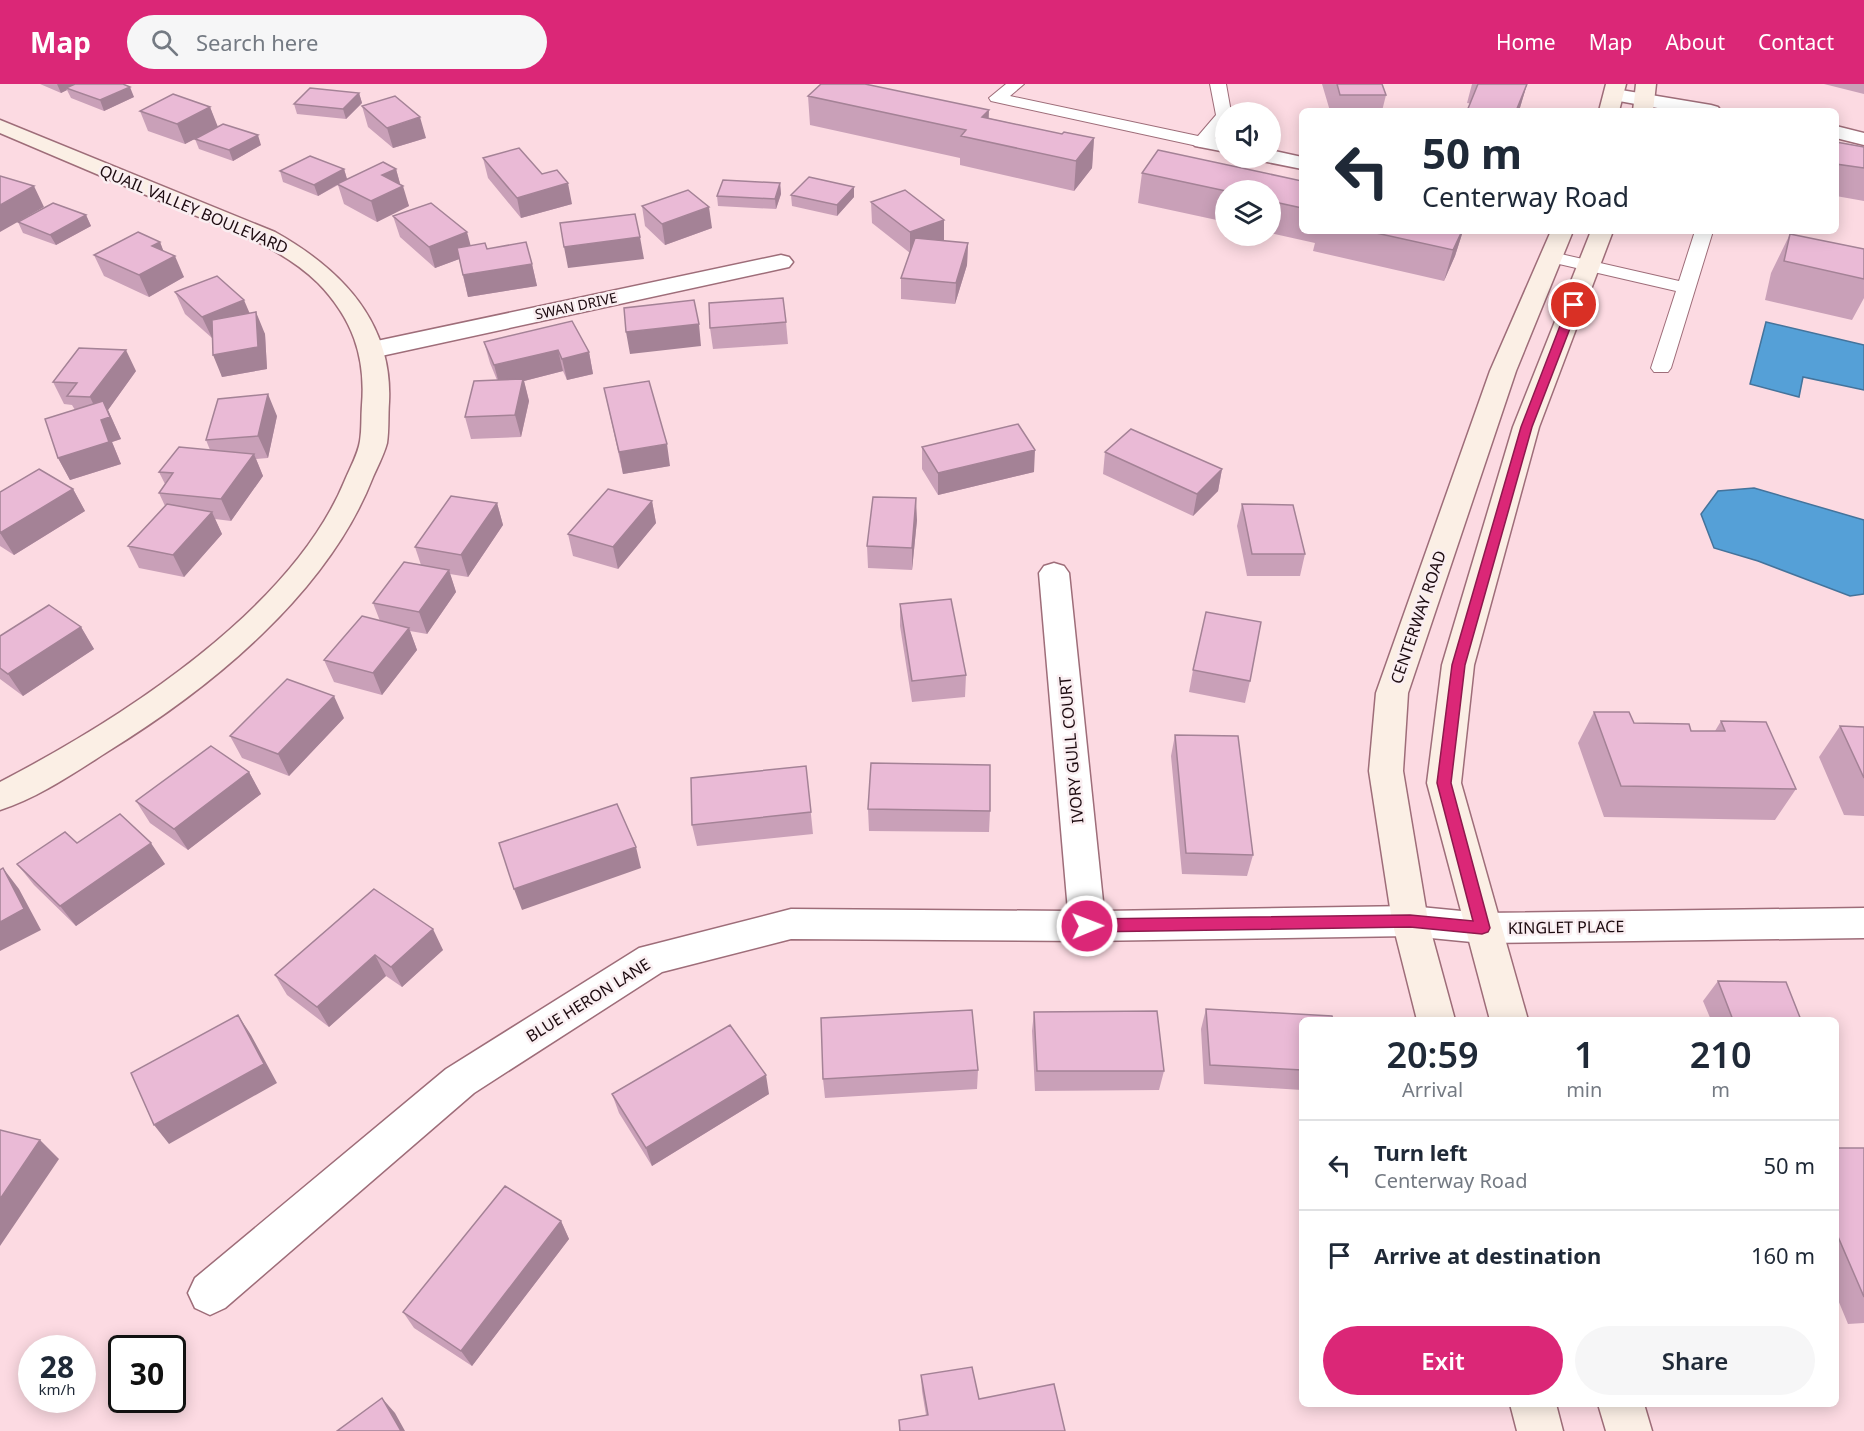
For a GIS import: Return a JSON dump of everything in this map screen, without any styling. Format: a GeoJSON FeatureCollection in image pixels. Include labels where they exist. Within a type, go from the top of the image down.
{"type":"FeatureCollection","features":[{"type":"Feature","properties":{"kind":"street"},"geometry":{"type":"LineString","coordinates":[[1613,97],[1645,98],[1696,108]]}},
{"type":"Feature","properties":{"kind":"street","name":"QUAIL VALLEY BOULEVARD"},"geometry":{"type":"LineString","coordinates":[[0,126],[282,245],[307,261],[333,283],[361,322],[372,350],[378,393],[375,432],[367,460],[347,507],[321,547],[291,586],[224,651],[159,702],[98,743],[0,797]]}},
{"type":"Feature","properties":{"kind":"street"},"geometry":{"type":"LineString","coordinates":[[1839,133],[1864,139]]}},
{"type":"Feature","properties":{"kind":"street"},"geometry":{"type":"LineString","coordinates":[[1202,141],[1215,144]]}},
{"type":"Feature","properties":{"kind":"street"},"geometry":{"type":"LineString","coordinates":[[1281,158],[1299,162]]}},
{"type":"Feature","properties":{"kind":"street"},"geometry":{"type":"LineString","coordinates":[[1508,1017],[1444,783],[1458,665],[1526,427],[1601,234]]}},
{"type":"Feature","properties":{"kind":"street","name":"CENTERWAY ROAD"},"geometry":{"type":"LineString","coordinates":[[1435,1017],[1410,921],[1386,771],[1392,693],[1503,371],[1557,244]]}},
{"type":"Feature","properties":{"kind":"street","name":"SWAN DRIVE"},"geometry":{"type":"LineString","coordinates":[[372,350],[781,262]]}},
{"type":"Feature","properties":{"kind":"street","name":"IVORY GULL COURT"},"geometry":{"type":"LineString","coordinates":[[1054,573],[1087,926]]}},
{"type":"Feature","properties":{"kind":"street","name":"KINGLET PLACE"},"geometry":{"type":"LineString","coordinates":[[1087,926],[1410,921],[1482,928],[1863,925]]}},
{"type":"Feature","properties":{"kind":"street","name":"BLUE HERON LANE"},"geometry":{"type":"LineString","coordinates":[[210,1293],[460,1081],[652,958],[791,924],[1087,926]]}},
{"type":"Feature","properties":{"kind":"street"},"geometry":{"type":"LineString","coordinates":[[1534,1407],[1540,1431]]}},
{"type":"Feature","properties":{"kind":"street"},"geometry":{"type":"LineString","coordinates":[[1622,1407],[1629,1431]]}},
{"type":"Feature","properties":{"kind":"lane"},"geometry":{"type":"LineString","coordinates":[[1016,84],[997,98],[1202,141],[1224,115],[1218,84]]}},
{"type":"Feature","properties":{"kind":"lane"},"geometry":{"type":"LineString","coordinates":[[1661,368],[1703,234]]}},
{"type":"Feature","properties":{"kind":"lane"},"geometry":{"type":"LineString","coordinates":[[1557,244],[1589,265],[1687,288]]}},
{"type":"Feature","properties":{"kind":"water"},"geometry":{"type":"Polygon","coordinates":[[[1766,322],[1864,345],[1864,390],[1803,377],[1799,397],[1750,384],[1766,322]]]}},
{"type":"Feature","properties":{"kind":"water"},"geometry":{"type":"Polygon","coordinates":[[[1754,488],[1864,520],[1864,594],[1850,596],[1758,561],[1714,548],[1701,514],[1718,491],[1754,488]]]}},
{"type":"Feature","properties":{"kind":"building"},"geometry":{"type":"Polygon","coordinates":[[[75,84],[123,84],[130,87],[100,100],[66,88],[75,84]]]}},
{"type":"Feature","properties":{"kind":"building"},"geometry":{"type":"Polygon","coordinates":[[[821,84],[865,84],[989,110],[982,117],[1062,134],[1064,132],[1094,138],[1076,161],[961,136],[966,130],[808,96],[821,84]]]}},
{"type":"Feature","properties":{"kind":"building"},"geometry":{"type":"Polygon","coordinates":[[[1337,84],[1382,84],[1386,95],[1340,95],[1337,84]]]}},
{"type":"Feature","properties":{"kind":"building"},"geometry":{"type":"Polygon","coordinates":[[[1478,84],[1527,84],[1517,108],[1468,108],[1478,84]]]}},
{"type":"Feature","properties":{"kind":"building"},"geometry":{"type":"Polygon","coordinates":[[[310,88],[359,93],[343,109],[294,104],[310,88]]]}},
{"type":"Feature","properties":{"kind":"building"},"geometry":{"type":"Polygon","coordinates":[[[173,94],[210,107],[177,124],[140,111],[173,94]]]}},
{"type":"Feature","properties":{"kind":"building"},"geometry":{"type":"Polygon","coordinates":[[[395,96],[420,117],[387,128],[362,106],[395,96]]]}},
{"type":"Feature","properties":{"kind":"building"},"geometry":{"type":"Polygon","coordinates":[[[223,124],[258,135],[229,150],[195,139],[223,124]]]}},
{"type":"Feature","properties":{"kind":"building"},"geometry":{"type":"Polygon","coordinates":[[[1839,143],[1864,147],[1864,168],[1839,164],[1839,143]]]}},
{"type":"Feature","properties":{"kind":"building"},"geometry":{"type":"Polygon","coordinates":[[[519,148],[542,174],[557,170],[568,183],[517,198],[483,158],[519,148]]]}},
{"type":"Feature","properties":{"kind":"building"},"geometry":{"type":"Polygon","coordinates":[[[1158,150],[1215,162],[1215,168],[1242,168],[1299,180],[1299,207],[1281,203],[1281,180],[1215,180],[1215,189],[1142,173],[1158,150]]]}},
{"type":"Feature","properties":{"kind":"building"},"geometry":{"type":"Polygon","coordinates":[[[310,156],[344,169],[314,185],[280,171],[310,156]]]}},
{"type":"Feature","properties":{"kind":"building"},"geometry":{"type":"Polygon","coordinates":[[[383,162],[396,169],[382,175],[403,186],[371,201],[337,184],[383,162]]]}},
{"type":"Feature","properties":{"kind":"building"},"geometry":{"type":"Polygon","coordinates":[[[0,176],[34,186],[0,205],[0,176]]]}},
{"type":"Feature","properties":{"kind":"building"},"geometry":{"type":"Polygon","coordinates":[[[809,177],[854,187],[837,205],[791,195],[809,177]]]}},
{"type":"Feature","properties":{"kind":"building"},"geometry":{"type":"Polygon","coordinates":[[[723,180],[780,183],[775,199],[717,196],[723,180]]]}},
{"type":"Feature","properties":{"kind":"building"},"geometry":{"type":"Polygon","coordinates":[[[688,190],[709,207],[662,224],[642,206],[688,190]]]}},
{"type":"Feature","properties":{"kind":"building"},"geometry":{"type":"Polygon","coordinates":[[[905,190],[944,220],[910,232],[871,202],[905,190]]]}},
{"type":"Feature","properties":{"kind":"building"},"geometry":{"type":"Polygon","coordinates":[[[53,203],[86,215],[50,235],[18,222],[53,203]]]}},
{"type":"Feature","properties":{"kind":"building"},"geometry":{"type":"Polygon","coordinates":[[[431,203],[467,232],[429,247],[393,216],[431,203]]]}},
{"type":"Feature","properties":{"kind":"building"},"geometry":{"type":"Polygon","coordinates":[[[635,214],[640,237],[564,247],[560,223],[635,214]]]}},
{"type":"Feature","properties":{"kind":"building"},"geometry":{"type":"Polygon","coordinates":[[[138,232],[160,242],[152,246],[175,256],[139,275],[94,255],[138,232]]]}},
{"type":"Feature","properties":{"kind":"building"},"geometry":{"type":"Polygon","coordinates":[[[1381,234],[1461,234],[1453,250],[1381,234]]]}},
{"type":"Feature","properties":{"kind":"building"},"geometry":{"type":"Polygon","coordinates":[[[1790,234],[1864,249],[1864,279],[1784,261],[1790,234]]]}},
{"type":"Feature","properties":{"kind":"building"},"geometry":{"type":"Polygon","coordinates":[[[915,238],[968,243],[956,283],[901,278],[915,238]]]}},
{"type":"Feature","properties":{"kind":"building"},"geometry":{"type":"Polygon","coordinates":[[[526,242],[532,264],[463,275],[457,248],[485,243],[487,249],[526,242]]]}},
{"type":"Feature","properties":{"kind":"building"},"geometry":{"type":"Polygon","coordinates":[[[217,276],[244,300],[202,317],[175,292],[217,276]]]}},
{"type":"Feature","properties":{"kind":"building"},"geometry":{"type":"Polygon","coordinates":[[[783,298],[786,322],[710,328],[709,303],[783,298]]]}},
{"type":"Feature","properties":{"kind":"building"},"geometry":{"type":"Polygon","coordinates":[[[694,300],[699,324],[626,332],[624,308],[694,300]]]}},
{"type":"Feature","properties":{"kind":"building"},"geometry":{"type":"Polygon","coordinates":[[[256,312],[258,347],[213,355],[212,320],[256,312]]]}},
{"type":"Feature","properties":{"kind":"building"},"geometry":{"type":"Polygon","coordinates":[[[572,321],[589,352],[562,359],[558,350],[494,365],[484,342],[572,321]]]}},
{"type":"Feature","properties":{"kind":"building"},"geometry":{"type":"Polygon","coordinates":[[[79,348],[126,350],[90,397],[67,396],[77,383],[53,382],[79,348]]]}},
{"type":"Feature","properties":{"kind":"building"},"geometry":{"type":"Polygon","coordinates":[[[523,379],[515,415],[465,417],[474,381],[523,379]]]}},
{"type":"Feature","properties":{"kind":"building"},"geometry":{"type":"Polygon","coordinates":[[[649,381],[667,444],[619,452],[604,388],[649,381]]]}},
{"type":"Feature","properties":{"kind":"building"},"geometry":{"type":"Polygon","coordinates":[[[268,394],[258,436],[206,440],[218,399],[268,394]]]}},
{"type":"Feature","properties":{"kind":"building"},"geometry":{"type":"Polygon","coordinates":[[[103,401],[110,417],[101,420],[109,442],[58,458],[45,419],[103,401]]]}},
{"type":"Feature","properties":{"kind":"building"},"geometry":{"type":"Polygon","coordinates":[[[1018,424],[1035,450],[938,473],[922,447],[1018,424]]]}},
{"type":"Feature","properties":{"kind":"building"},"geometry":{"type":"Polygon","coordinates":[[[1131,429],[1222,469],[1197,494],[1105,452],[1131,429]]]}},
{"type":"Feature","properties":{"kind":"building"},"geometry":{"type":"Polygon","coordinates":[[[179,447],[254,454],[221,499],[159,493],[173,473],[159,472],[179,447]]]}},
{"type":"Feature","properties":{"kind":"building"},"geometry":{"type":"Polygon","coordinates":[[[39,469],[73,489],[0,533],[0,492],[39,469]]]}},
{"type":"Feature","properties":{"kind":"building"},"geometry":{"type":"Polygon","coordinates":[[[608,489],[652,501],[613,547],[568,534],[608,489]]]}},
{"type":"Feature","properties":{"kind":"building"},"geometry":{"type":"Polygon","coordinates":[[[451,496],[497,503],[461,555],[415,547],[451,496]]]}},
{"type":"Feature","properties":{"kind":"building"},"geometry":{"type":"Polygon","coordinates":[[[873,497],[916,498],[912,548],[867,546],[873,497]]]}},
{"type":"Feature","properties":{"kind":"building"},"geometry":{"type":"Polygon","coordinates":[[[167,504],[212,512],[173,555],[128,546],[167,504]]]}},
{"type":"Feature","properties":{"kind":"building"},"geometry":{"type":"Polygon","coordinates":[[[1242,504],[1293,505],[1305,554],[1252,554],[1242,504]]]}},
{"type":"Feature","properties":{"kind":"building"},"geometry":{"type":"Polygon","coordinates":[[[404,562],[449,570],[419,612],[373,603],[404,562]]]}},
{"type":"Feature","properties":{"kind":"building"},"geometry":{"type":"Polygon","coordinates":[[[951,599],[966,675],[912,681],[900,604],[951,599]]]}},
{"type":"Feature","properties":{"kind":"building"},"geometry":{"type":"Polygon","coordinates":[[[49,605],[81,627],[8,674],[0,668],[0,636],[49,605]]]}},
{"type":"Feature","properties":{"kind":"building"},"geometry":{"type":"Polygon","coordinates":[[[1206,612],[1261,622],[1250,681],[1193,670],[1206,612]]]}},
{"type":"Feature","properties":{"kind":"building"},"geometry":{"type":"Polygon","coordinates":[[[362,616],[409,628],[373,673],[324,660],[362,616]]]}},
{"type":"Feature","properties":{"kind":"building"},"geometry":{"type":"Polygon","coordinates":[[[287,679],[334,696],[278,754],[230,736],[287,679]]]}},
{"type":"Feature","properties":{"kind":"building"},"geometry":{"type":"Polygon","coordinates":[[[1594,712],[1629,712],[1634,723],[1689,724],[1691,731],[1725,731],[1721,721],[1766,722],[1796,789],[1621,786],[1594,712]]]}},
{"type":"Feature","properties":{"kind":"building"},"geometry":{"type":"Polygon","coordinates":[[[1840,726],[1864,727],[1864,778],[1840,726]]]}},
{"type":"Feature","properties":{"kind":"building"},"geometry":{"type":"Polygon","coordinates":[[[1175,735],[1238,736],[1253,855],[1186,853],[1175,735]]]}},
{"type":"Feature","properties":{"kind":"building"},"geometry":{"type":"Polygon","coordinates":[[[211,746],[249,772],[174,829],[136,801],[211,746]]]}},
{"type":"Feature","properties":{"kind":"building"},"geometry":{"type":"Polygon","coordinates":[[[871,763],[990,765],[990,811],[868,809],[871,763]]]}},
{"type":"Feature","properties":{"kind":"building"},"geometry":{"type":"Polygon","coordinates":[[[806,766],[811,812],[692,825],[691,778],[806,766]]]}},
{"type":"Feature","properties":{"kind":"building"},"geometry":{"type":"Polygon","coordinates":[[[617,804],[636,847],[514,889],[499,843],[617,804]]]}},
{"type":"Feature","properties":{"kind":"building"},"geometry":{"type":"Polygon","coordinates":[[[120,814],[151,843],[60,906],[17,864],[65,832],[77,843],[120,814]]]}},
{"type":"Feature","properties":{"kind":"building"},"geometry":{"type":"Polygon","coordinates":[[[3,868],[24,909],[0,922],[0,870],[3,868]]]}},
{"type":"Feature","properties":{"kind":"building"},"geometry":{"type":"Polygon","coordinates":[[[374,889],[433,929],[391,967],[375,955],[317,1007],[275,975],[374,889]]]}},
{"type":"Feature","properties":{"kind":"building"},"geometry":{"type":"Polygon","coordinates":[[[1718,981],[1786,982],[1800,1017],[1732,1017],[1718,981]]]}},
{"type":"Feature","properties":{"kind":"building"},"geometry":{"type":"Polygon","coordinates":[[[1206,1009],[1332,1016],[1299,1017],[1299,1070],[1210,1065],[1206,1009]]]}},
{"type":"Feature","properties":{"kind":"building"},"geometry":{"type":"Polygon","coordinates":[[[972,1010],[978,1070],[823,1079],[821,1018],[972,1010]]]}},
{"type":"Feature","properties":{"kind":"building"},"geometry":{"type":"Polygon","coordinates":[[[1157,1011],[1164,1071],[1037,1071],[1034,1012],[1157,1011]]]}},
{"type":"Feature","properties":{"kind":"building"},"geometry":{"type":"Polygon","coordinates":[[[238,1015],[264,1064],[154,1125],[131,1073],[238,1015]]]}},
{"type":"Feature","properties":{"kind":"building"},"geometry":{"type":"Polygon","coordinates":[[[730,1025],[766,1075],[646,1148],[612,1094],[730,1025]]]}},
{"type":"Feature","properties":{"kind":"building"},"geometry":{"type":"Polygon","coordinates":[[[0,1130],[40,1140],[0,1199],[0,1130]]]}},
{"type":"Feature","properties":{"kind":"building"},"geometry":{"type":"Polygon","coordinates":[[[1839,1148],[1864,1148],[1864,1297],[1839,1239],[1839,1148]]]}},
{"type":"Feature","properties":{"kind":"building"},"geometry":{"type":"Polygon","coordinates":[[[505,1186],[561,1221],[461,1351],[403,1312],[505,1186]]]}},
{"type":"Feature","properties":{"kind":"building"},"geometry":{"type":"Polygon","coordinates":[[[972,1367],[979,1399],[1054,1384],[1065,1431],[900,1431],[899,1420],[928,1415],[921,1375],[972,1367]]]}},
{"type":"Feature","properties":{"kind":"building"},"geometry":{"type":"Polygon","coordinates":[[[382,1398],[401,1431],[337,1431],[382,1398]]]}},
{"type":"Feature","properties":{"kind":"route"},"geometry":{"type":"LineString","coordinates":[[1087,926],[1410,921],[1482,928],[1444,783],[1458,665],[1526,427],[1574,305]]}}]}
